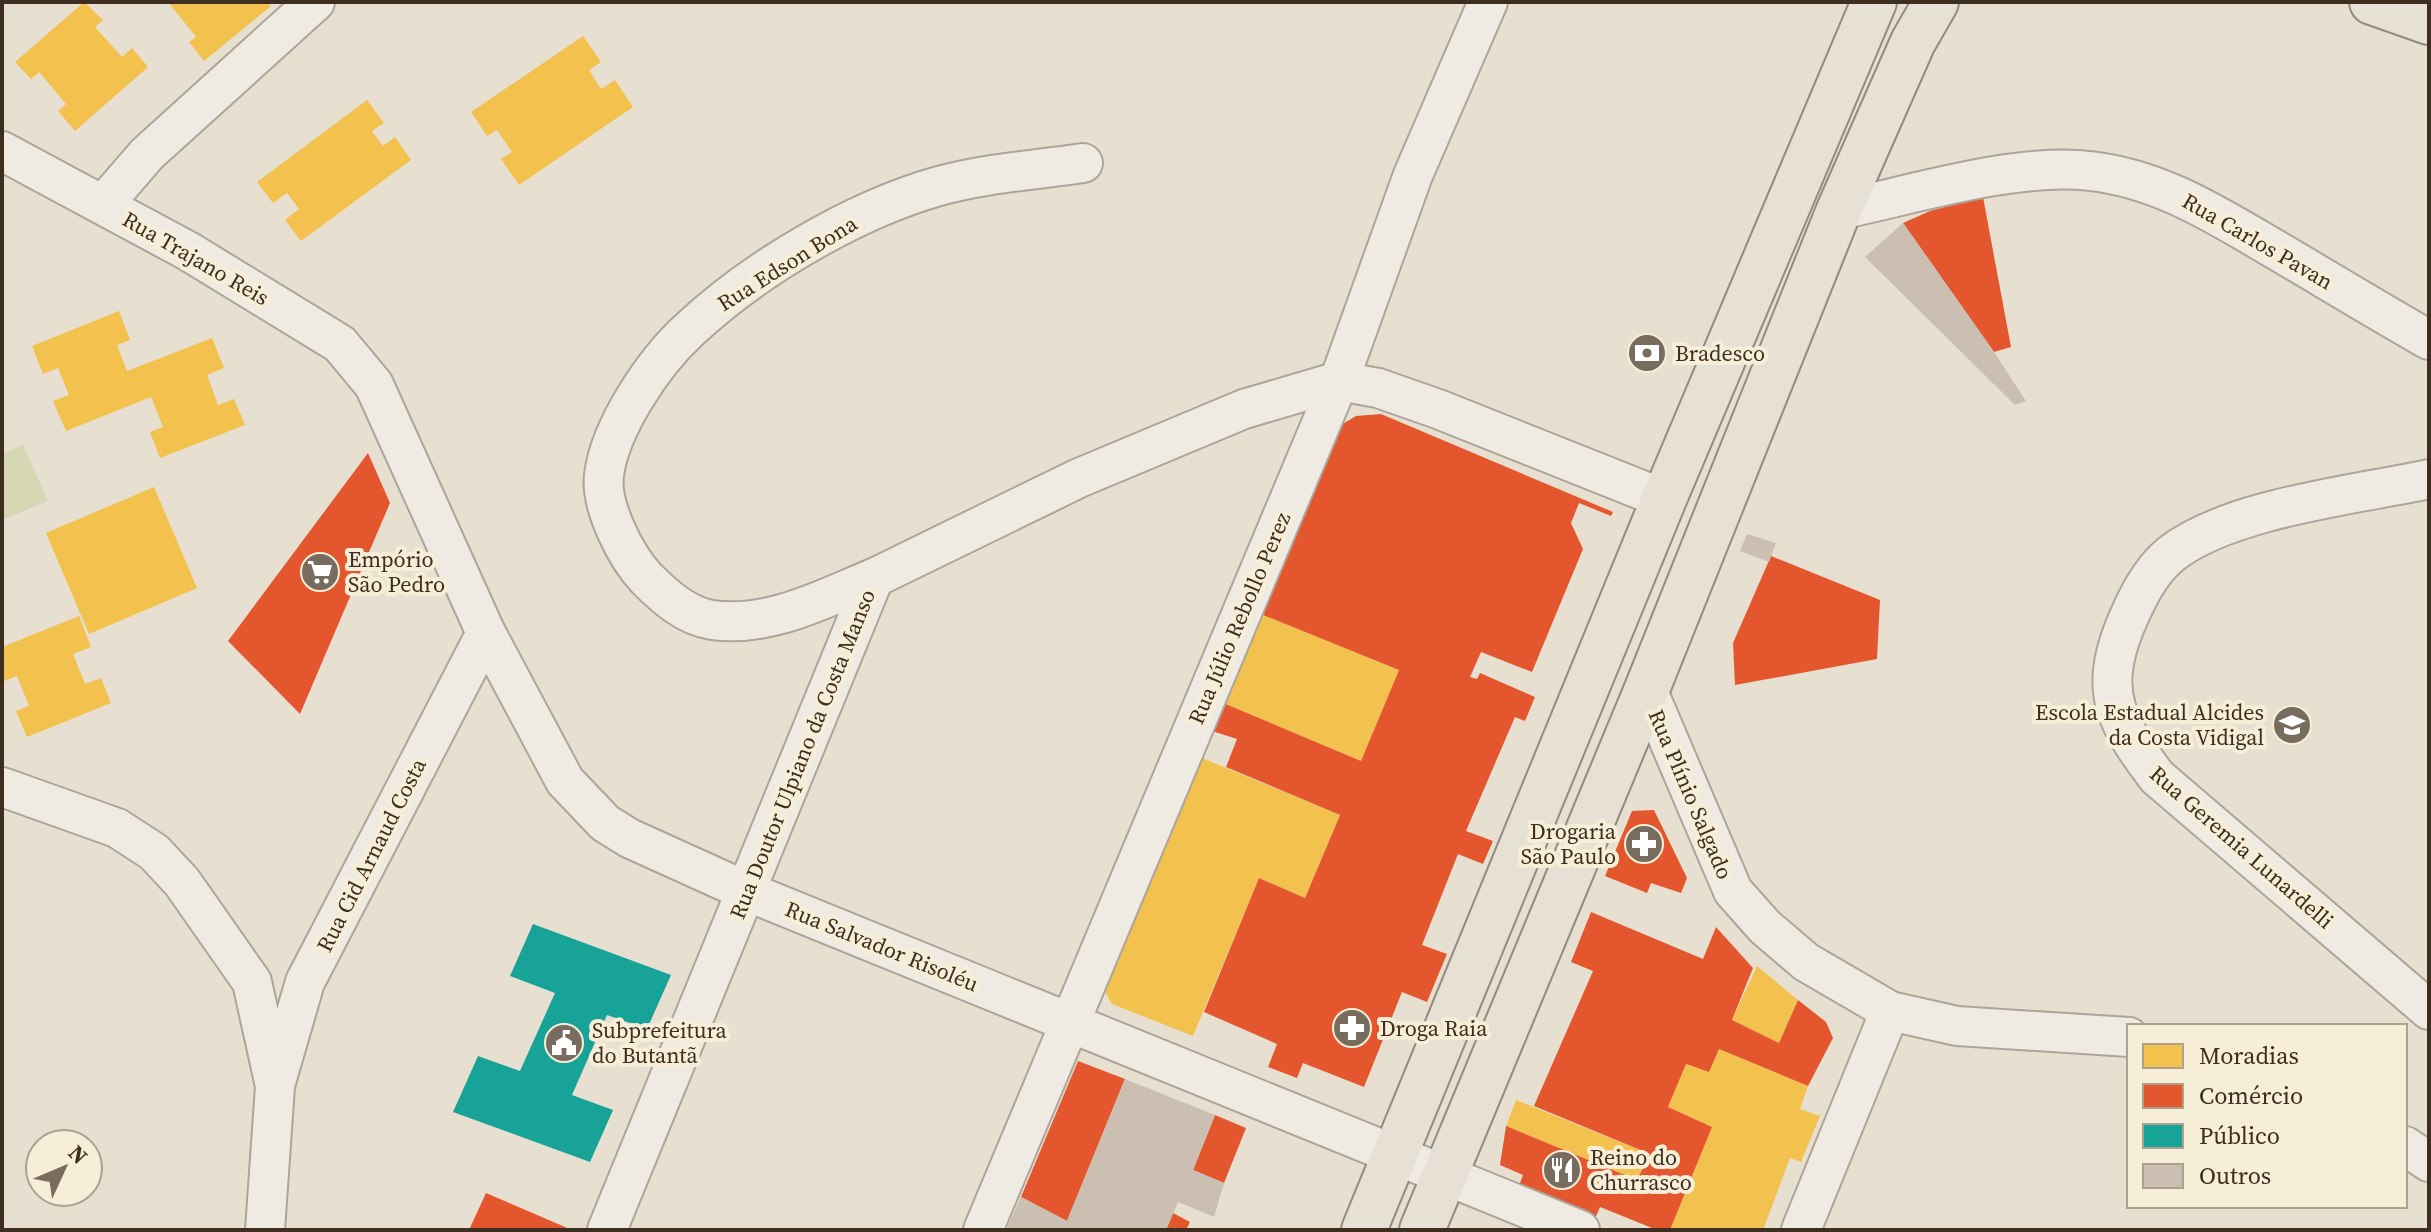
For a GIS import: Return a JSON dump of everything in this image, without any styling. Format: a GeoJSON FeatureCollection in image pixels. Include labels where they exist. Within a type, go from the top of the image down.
{"type":"FeatureCollection","features":[{"type":"Feature","properties":{"kind":"main road"},"geometry":{"type":"LineString","coordinates":[[1364,1230],[1664,499],[1874,2]]}},
{"type":"Feature","properties":{"kind":"main road"},"geometry":{"type":"LineString","coordinates":[[1422,1230],[1647,689],[1839,210],[1913,42],[1936,2]]}},
{"type":"Feature","properties":{"kind":"main road"},"geometry":{"type":"LineString","coordinates":[[2372,2],[2429,22]]}},
{"type":"Feature","properties":{"kind":"street"},"geometry":{"type":"LineString","coordinates":[[103,205],[147,154],[315,2]]}},
{"type":"Feature","properties":{"kind":"street","name":"Rua Júlio Rebollo Perez"},"geometry":{"type":"LineString","coordinates":[[983,1230],[1339,381],[1413,175],[1488,2]]}},
{"type":"Feature","properties":{"kind":"street","name":"Rua Trajano Reis"},"geometry":{"type":"LineString","coordinates":[[2,151],[188,251],[340,344],[374,385]]}},
{"type":"Feature","properties":{"kind":"street","name":"Rua Edson Bona"},"geometry":{"type":"LineString","coordinates":[[874,578],[786,614],[742,622],[708,620],[667,600],[634,565],[611,519],[604,476],[622,423],[654,369],[687,331],[730,295],[809,244],[883,205],[941,185],[1083,163]]}},
{"type":"Feature","properties":{"kind":"street","name":"Rua Carlos Pavan"},"geometry":{"type":"LineString","coordinates":[[1839,210],[1989,178],[2053,170],[2089,171],[2132,179],[2187,197],[2429,340]]}},
{"type":"Feature","properties":{"kind":"street","name":"Rua Doutor Ulpiano da Costa Manso"},"geometry":{"type":"LineString","coordinates":[[607,1230],[874,578],[1093,472],[1244,409],[1339,381],[1378,388],[1438,409],[1664,499]]}},
{"type":"Feature","properties":{"kind":"street","name":"Rua Salvador Risoléu"},"geometry":{"type":"LineString","coordinates":[[374,385],[486,633],[565,781],[584,804],[629,838],[746,891],[1580,1230]]}},
{"type":"Feature","properties":{"kind":"street","name":"Rua Geremia Lunardelli"},"geometry":{"type":"LineString","coordinates":[[2429,479],[2275,512],[2217,529],[2171,555],[2139,593],[2120,638],[2112,690],[2123,731],[2157,777],[2429,1010]]}},
{"type":"Feature","properties":{"kind":"street","name":"Rua Cid Arnaud Costa"},"geometry":{"type":"LineString","coordinates":[[275,1086],[305,982],[486,633]]}},
{"type":"Feature","properties":{"kind":"street","name":"Rua Plínio Salgado"},"geometry":{"type":"LineString","coordinates":[[1647,689],[1733,891],[1765,927],[1806,962],[1890,1011],[1957,1026],[2127,1037]]}},
{"type":"Feature","properties":{"kind":"street"},"geometry":{"type":"LineString","coordinates":[[2,787],[117,828],[154,852],[182,882],[252,982],[275,1086],[265,1230]]}},
{"type":"Feature","properties":{"kind":"street"},"geometry":{"type":"LineString","coordinates":[[252,982],[305,982]]}},
{"type":"Feature","properties":{"kind":"street"},"geometry":{"type":"LineString","coordinates":[[1801,1230],[1890,1011]]}},
{"type":"Feature","properties":{"kind":"street"},"geometry":{"type":"LineString","coordinates":[[2407,1147],[2429,1162]]}},
{"type":"Feature","properties":{"kind":"green space"},"geometry":{"type":"Polygon","coordinates":[[[23,445],[48,501],[2,520],[2,454],[23,445]]]}},
{"type":"Feature","properties":{"kind":"building: Moradias"},"geometry":{"type":"Polygon","coordinates":[[[84,2],[103,20],[95,27],[122,57],[132,48],[148,67],[75,131],[58,111],[66,104],[39,72],[31,79],[15,62],[84,2]]]}},
{"type":"Feature","properties":{"kind":"building: Moradias"},"geometry":{"type":"Polygon","coordinates":[[[168,2],[267,2],[271,6],[204,61],[189,42],[196,37],[168,2]]]}},
{"type":"Feature","properties":{"kind":"building: Moradias"},"geometry":{"type":"Polygon","coordinates":[[[583,36],[601,62],[589,70],[601,89],[615,80],[633,107],[519,185],[501,159],[512,152],[497,130],[487,136],[471,112],[583,36]]]}},
{"type":"Feature","properties":{"kind":"building: Moradias"},"geometry":{"type":"Polygon","coordinates":[[[367,100],[384,123],[372,131],[383,146],[395,137],[411,160],[301,241],[285,220],[299,209],[287,193],[273,203],[257,182],[367,100]]]}},
{"type":"Feature","properties":{"kind":"building: Moradias"},"geometry":{"type":"Polygon","coordinates":[[[119,311],[130,340],[117,345],[127,371],[212,338],[224,368],[207,375],[218,405],[234,399],[245,425],[160,458],[150,432],[163,427],[151,397],[66,431],[53,401],[69,395],[58,368],[43,374],[32,346],[119,311]]]}},
{"type":"Feature","properties":{"kind":"building: Moradias"},"geometry":{"type":"Polygon","coordinates":[[[154,487],[197,588],[89,634],[46,533],[154,487]]]}},
{"type":"Feature","properties":{"kind":"building: Moradias"},"geometry":{"type":"Polygon","coordinates":[[[1263,615],[1399,670],[1361,761],[1220,702],[1239,656],[1244,657],[1263,615]]]}},
{"type":"Feature","properties":{"kind":"building: Moradias"},"geometry":{"type":"Polygon","coordinates":[[[79,616],[91,647],[73,654],[85,684],[101,678],[111,703],[27,737],[16,711],[29,706],[17,676],[2,682],[2,647],[79,616]]]}},
{"type":"Feature","properties":{"kind":"building: Moradias"},"geometry":{"type":"Polygon","coordinates":[[[1202,758],[1340,815],[1305,898],[1259,878],[1193,1036],[1112,1004],[1105,992],[1152,868],[1202,758]]]}},
{"type":"Feature","properties":{"kind":"building: Moradias"},"geometry":{"type":"Polygon","coordinates":[[[1757,966],[1798,1000],[1779,1043],[1732,1020],[1757,966]]]}},
{"type":"Feature","properties":{"kind":"building: Moradias"},"geometry":{"type":"Polygon","coordinates":[[[1719,1049],[1808,1086],[1800,1109],[1820,1116],[1801,1162],[1790,1158],[1763,1230],[1670,1230],[1712,1127],[1668,1107],[1686,1064],[1709,1072],[1719,1049]]]}},
{"type":"Feature","properties":{"kind":"building: Moradias"},"geometry":{"type":"Polygon","coordinates":[[[1516,1100],[1650,1154],[1637,1180],[1506,1126],[1516,1100]]]}},
{"type":"Feature","properties":{"kind":"building: Comércio"},"geometry":{"type":"Polygon","coordinates":[[[1983,197],[2011,347],[1994,352],[1903,223],[1930,211],[1983,197]]]}},
{"type":"Feature","properties":{"kind":"building: Comércio"},"geometry":{"type":"Polygon","coordinates":[[[1381,414],[1613,512],[1611,516],[1579,503],[1571,523],[1583,549],[1532,672],[1481,652],[1470,677],[1477,679],[1480,673],[1535,697],[1525,721],[1515,717],[1466,831],[1493,841],[1483,864],[1458,854],[1422,945],[1447,954],[1427,1002],[1402,992],[1364,1087],[1303,1063],[1297,1078],[1268,1067],[1277,1044],[1204,1012],[1259,878],[1305,898],[1340,815],[1226,767],[1237,739],[1212,731],[1223,703],[1361,761],[1399,670],[1263,615],[1341,425],[1356,416],[1381,414]]]}},
{"type":"Feature","properties":{"kind":"building: Comércio","name":"Empório São Pedro"},"geometry":{"type":"Polygon","coordinates":[[[368,453],[390,503],[300,714],[228,641],[368,453]]]}},
{"type":"Feature","properties":{"kind":"building: Comércio"},"geometry":{"type":"Polygon","coordinates":[[[1771,556],[1880,600],[1877,659],[1735,685],[1733,643],[1771,556]]]}},
{"type":"Feature","properties":{"kind":"building: Comércio","name":"Drogaria São Paulo"},"geometry":{"type":"Polygon","coordinates":[[[1654,810],[1687,878],[1681,893],[1651,883],[1647,893],[1605,876],[1632,811],[1654,810]]]}},
{"type":"Feature","properties":{"kind":"building: Comércio"},"geometry":{"type":"Polygon","coordinates":[[[1591,912],[1703,959],[1716,927],[1753,968],[1732,1020],[1779,1043],[1798,1000],[1826,1022],[1833,1038],[1808,1086],[1719,1049],[1709,1072],[1686,1064],[1668,1107],[1712,1127],[1670,1230],[1657,1230],[1600,1207],[1594,1221],[1517,1191],[1523,1175],[1500,1165],[1506,1126],[1637,1180],[1650,1154],[1534,1106],[1593,971],[1571,962],[1591,912]]]}},
{"type":"Feature","properties":{"kind":"building: Comércio"},"geometry":{"type":"Polygon","coordinates":[[[1078,1061],[1125,1079],[1067,1221],[1021,1197],[1078,1061]]]}},
{"type":"Feature","properties":{"kind":"building: Comércio"},"geometry":{"type":"Polygon","coordinates":[[[1215,1115],[1246,1128],[1224,1183],[1193,1170],[1215,1115]]]}},
{"type":"Feature","properties":{"kind":"building: Comércio"},"geometry":{"type":"Polygon","coordinates":[[[486,1193],[572,1230],[469,1230],[486,1193]]]}},
{"type":"Feature","properties":{"kind":"building: Comércio"},"geometry":{"type":"Polygon","coordinates":[[[1173,1213],[1190,1222],[1187,1228],[1193,1230],[1166,1230],[1173,1213]]]}},
{"type":"Feature","properties":{"kind":"building: Público","name":"Subprefeitura do Butantã"},"geometry":{"type":"Polygon","coordinates":[[[533,924],[671,975],[647,1029],[607,1015],[572,1095],[613,1110],[590,1162],[453,1112],[478,1056],[520,1071],[555,993],[510,976],[533,924]]]}},
{"type":"Feature","properties":{"kind":"building: Outros"},"geometry":{"type":"Polygon","coordinates":[[[1903,223],[2026,401],[2015,405],[1865,257],[1903,223]]]}},
{"type":"Feature","properties":{"kind":"building: Outros"},"geometry":{"type":"Polygon","coordinates":[[[1747,534],[1776,543],[1769,562],[1740,551],[1747,534]]]}},
{"type":"Feature","properties":{"kind":"building: Outros"},"geometry":{"type":"Polygon","coordinates":[[[1125,1079],[1215,1115],[1193,1170],[1224,1183],[1214,1217],[1178,1202],[1166,1230],[1006,1230],[1021,1197],[1067,1221],[1125,1079]]]}},
{"type":"Feature","properties":{"kind":"place","name":"Bradesco"},"geometry":{"type":"Point","coordinates":[1647,353]}},
{"type":"Feature","properties":{"kind":"place","name":"Empório São Pedro"},"geometry":{"type":"Point","coordinates":[320,572]}},
{"type":"Feature","properties":{"kind":"place","name":"Escola Estadual Alcides da Costa Vidigal"},"geometry":{"type":"Point","coordinates":[2292,725]}},
{"type":"Feature","properties":{"kind":"place","name":"Drogaria São Paulo"},"geometry":{"type":"Point","coordinates":[1644,844]}},
{"type":"Feature","properties":{"kind":"place","name":"Droga Raia"},"geometry":{"type":"Point","coordinates":[1352,1028]}},
{"type":"Feature","properties":{"kind":"place","name":"Subprefeitura do Butantã"},"geometry":{"type":"Point","coordinates":[564,1043]}},
{"type":"Feature","properties":{"kind":"place","name":"Reino do Churrasco"},"geometry":{"type":"Point","coordinates":[1562,1170]}}]}
